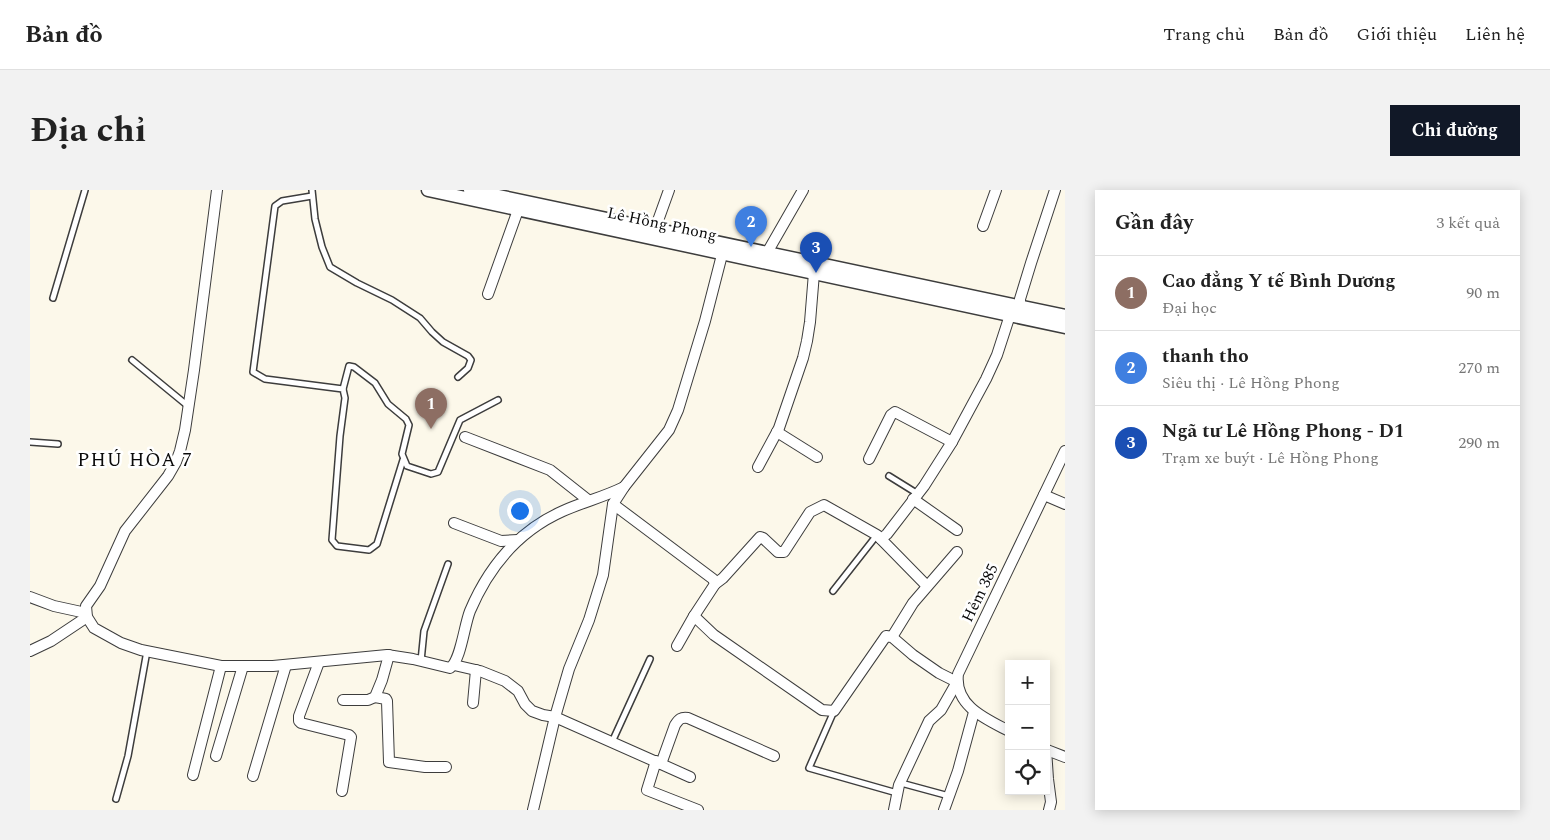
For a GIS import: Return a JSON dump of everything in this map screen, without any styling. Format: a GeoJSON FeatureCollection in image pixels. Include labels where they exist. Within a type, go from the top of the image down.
{"type":"FeatureCollection","features":[{"type":"Feature","properties":{"kind":"street"},"geometry":{"type":"LineString","coordinates":[[217,190],[183,441],[176,462],[168,476],[125,531],[100,586],[86,606],[87,615],[94,628],[121,644],[147,652],[221,666],[286,665],[389,655],[450,668],[458,657],[464,628],[483,583],[510,546],[523,535],[556,515],[588,500],[624,487]]}},
{"type":"Feature","properties":{"kind":"street","name":"Lê Hồng Phong"},"geometry":{"type":"LineString","coordinates":[[428,190],[499,197],[518,210],[724,249],[1015,311],[1065,326]]}},
{"type":"Feature","properties":{"kind":"street","name":"Lê Hồng Phong"},"geometry":{"type":"LineString","coordinates":[[470,190],[655,229],[724,249]]}},
{"type":"Feature","properties":{"kind":"street"},"geometry":{"type":"LineString","coordinates":[[655,229],[669,190]]}},
{"type":"Feature","properties":{"kind":"street"},"geometry":{"type":"LineString","coordinates":[[764,258],[803,190]]}},
{"type":"Feature","properties":{"kind":"street"},"geometry":{"type":"LineString","coordinates":[[983,226],[996,190]]}},
{"type":"Feature","properties":{"kind":"street"},"geometry":{"type":"LineString","coordinates":[[879,537],[887,534],[937,467],[986,378],[1020,299],[1056,190]]}},
{"type":"Feature","properties":{"kind":"street"},"geometry":{"type":"LineString","coordinates":[[488,294],[518,210]]}},
{"type":"Feature","properties":{"kind":"street"},"geometry":{"type":"LineString","coordinates":[[532,810],[569,669],[589,620],[603,575],[614,504],[624,487],[669,430],[678,410],[705,321],[724,249]]}},
{"type":"Feature","properties":{"kind":"street","name":"Lê Hồng Phong"},"geometry":{"type":"LineString","coordinates":[[764,258],[814,273],[1015,311],[1065,316]]}},
{"type":"Feature","properties":{"kind":"street"},"geometry":{"type":"LineString","coordinates":[[758,467],[777,432],[808,341],[814,273]]}},
{"type":"Feature","properties":{"kind":"street"},"geometry":{"type":"LineString","coordinates":[[869,459],[891,415],[895,412],[952,442]]}},
{"type":"Feature","properties":{"kind":"street"},"geometry":{"type":"LineString","coordinates":[[777,432],[817,456]]}},
{"type":"Feature","properties":{"kind":"street"},"geometry":{"type":"LineString","coordinates":[[465,437],[550,470],[588,500]]}},
{"type":"Feature","properties":{"kind":"street","name":"Hẻm 385"},"geometry":{"type":"LineString","coordinates":[[894,810],[899,788],[929,721],[941,710],[957,682],[962,665],[1065,451]]}},
{"type":"Feature","properties":{"kind":"street"},"geometry":{"type":"LineString","coordinates":[[1044,495],[1065,504]]}},
{"type":"Feature","properties":{"kind":"street"},"geometry":{"type":"LineString","coordinates":[[915,496],[957,530]]}},
{"type":"Feature","properties":{"kind":"street"},"geometry":{"type":"LineString","coordinates":[[614,504],[713,579],[715,584]]}},
{"type":"Feature","properties":{"kind":"street"},"geometry":{"type":"LineString","coordinates":[[677,646],[715,584],[723,578],[760,537],[778,552],[784,552],[810,512],[824,505],[879,537],[927,586]]}},
{"type":"Feature","properties":{"kind":"street"},"geometry":{"type":"LineString","coordinates":[[454,523],[501,541],[518,540]]}},
{"type":"Feature","properties":{"kind":"street"},"geometry":{"type":"LineString","coordinates":[[892,637],[913,603],[957,552]]}},
{"type":"Feature","properties":{"kind":"street"},"geometry":{"type":"LineString","coordinates":[[30,597],[87,615]]}},
{"type":"Feature","properties":{"kind":"street"},"geometry":{"type":"LineString","coordinates":[[30,651],[51,641],[87,615]]}},
{"type":"Feature","properties":{"kind":"street"},"geometry":{"type":"LineString","coordinates":[[694,616],[714,635],[822,710],[834,711],[886,636],[892,637],[913,655],[939,673],[957,682],[966,703],[974,712],[1005,729]]}},
{"type":"Feature","properties":{"kind":"street"},"geometry":{"type":"LineString","coordinates":[[375,697],[389,655]]}},
{"type":"Feature","properties":{"kind":"street"},"geometry":{"type":"LineString","coordinates":[[319,662],[299,716],[299,721],[349,734],[351,737],[342,791]]}},
{"type":"Feature","properties":{"kind":"street"},"geometry":{"type":"LineString","coordinates":[[253,776],[286,665]]}},
{"type":"Feature","properties":{"kind":"street"},"geometry":{"type":"LineString","coordinates":[[454,665],[476,670],[505,681],[518,691],[525,704],[532,711],[555,717],[690,777]]}},
{"type":"Feature","properties":{"kind":"street"},"geometry":{"type":"LineString","coordinates":[[194,775],[221,666]]}},
{"type":"Feature","properties":{"kind":"street"},"geometry":{"type":"LineString","coordinates":[[216,756],[243,666]]}},
{"type":"Feature","properties":{"kind":"street"},"geometry":{"type":"LineString","coordinates":[[473,703],[476,670]]}},
{"type":"Feature","properties":{"kind":"street"},"geometry":{"type":"LineString","coordinates":[[343,700],[368,700],[375,697],[386,699],[389,762],[425,767],[446,766]]}},
{"type":"Feature","properties":{"kind":"street"},"geometry":{"type":"LineString","coordinates":[[944,810],[960,763],[974,712]]}},
{"type":"Feature","properties":{"kind":"street"},"geometry":{"type":"LineString","coordinates":[[698,810],[647,790],[675,725],[682,717],[774,756]]}},
{"type":"Feature","properties":{"kind":"street"},"geometry":{"type":"LineString","coordinates":[[1047,750],[1051,802],[1049,810]]}},
{"type":"Feature","properties":{"kind":"street"},"geometry":{"type":"LineString","coordinates":[[1049,750],[1065,758]]}},
{"type":"Feature","properties":{"kind":"lane"},"geometry":{"type":"LineString","coordinates":[[53,298],[85,190]]}},
{"type":"Feature","properties":{"kind":"lane"},"geometry":{"type":"LineString","coordinates":[[343,389],[264,379],[253,372],[275,206],[282,201],[312,193],[315,219],[322,247],[330,267],[392,300],[420,318],[443,342],[468,356],[471,360],[468,368],[458,377]]}},
{"type":"Feature","properties":{"kind":"lane"},"geometry":{"type":"LineString","coordinates":[[132,360],[188,407]]}},
{"type":"Feature","properties":{"kind":"lane"},"geometry":{"type":"LineString","coordinates":[[404,460],[377,544],[369,550],[337,546],[332,540],[340,436],[345,398],[343,389],[350,366],[375,383],[388,404],[406,419],[409,425],[402,454],[407,466],[431,474],[438,472],[460,420],[498,400]]}},
{"type":"Feature","properties":{"kind":"lane"},"geometry":{"type":"LineString","coordinates":[[30,442],[58,444]]}},
{"type":"Feature","properties":{"kind":"lane"},"geometry":{"type":"LineString","coordinates":[[889,476],[915,496]]}},
{"type":"Feature","properties":{"kind":"lane"},"geometry":{"type":"LineString","coordinates":[[833,591],[879,537]]}},
{"type":"Feature","properties":{"kind":"lane"},"geometry":{"type":"LineString","coordinates":[[421,661],[424,630],[448,564]]}},
{"type":"Feature","properties":{"kind":"lane"},"geometry":{"type":"LineString","coordinates":[[116,799],[128,756],[147,652]]}},
{"type":"Feature","properties":{"kind":"lane"},"geometry":{"type":"LineString","coordinates":[[612,742],[650,659]]}},
{"type":"Feature","properties":{"kind":"lane"},"geometry":{"type":"LineString","coordinates":[[834,711],[809,768],[899,788],[949,796]]}},
{"type":"Feature","properties":{"kind":"place","name":"thanh tho"},"geometry":{"type":"Point","coordinates":[751,247]}},
{"type":"Feature","properties":{"kind":"place","name":"Ngã tư Lê Hồng Phong - D1"},"geometry":{"type":"Point","coordinates":[816,273]}},
{"type":"Feature","properties":{"kind":"place","name":"Cao đẳng Y tế Bình Dương"},"geometry":{"type":"Point","coordinates":[431,429]}},
{"type":"Feature","properties":{"kind":"district","name":"PHÚ HÒA 7"},"geometry":{"type":"Point","coordinates":[135,460]}}]}
